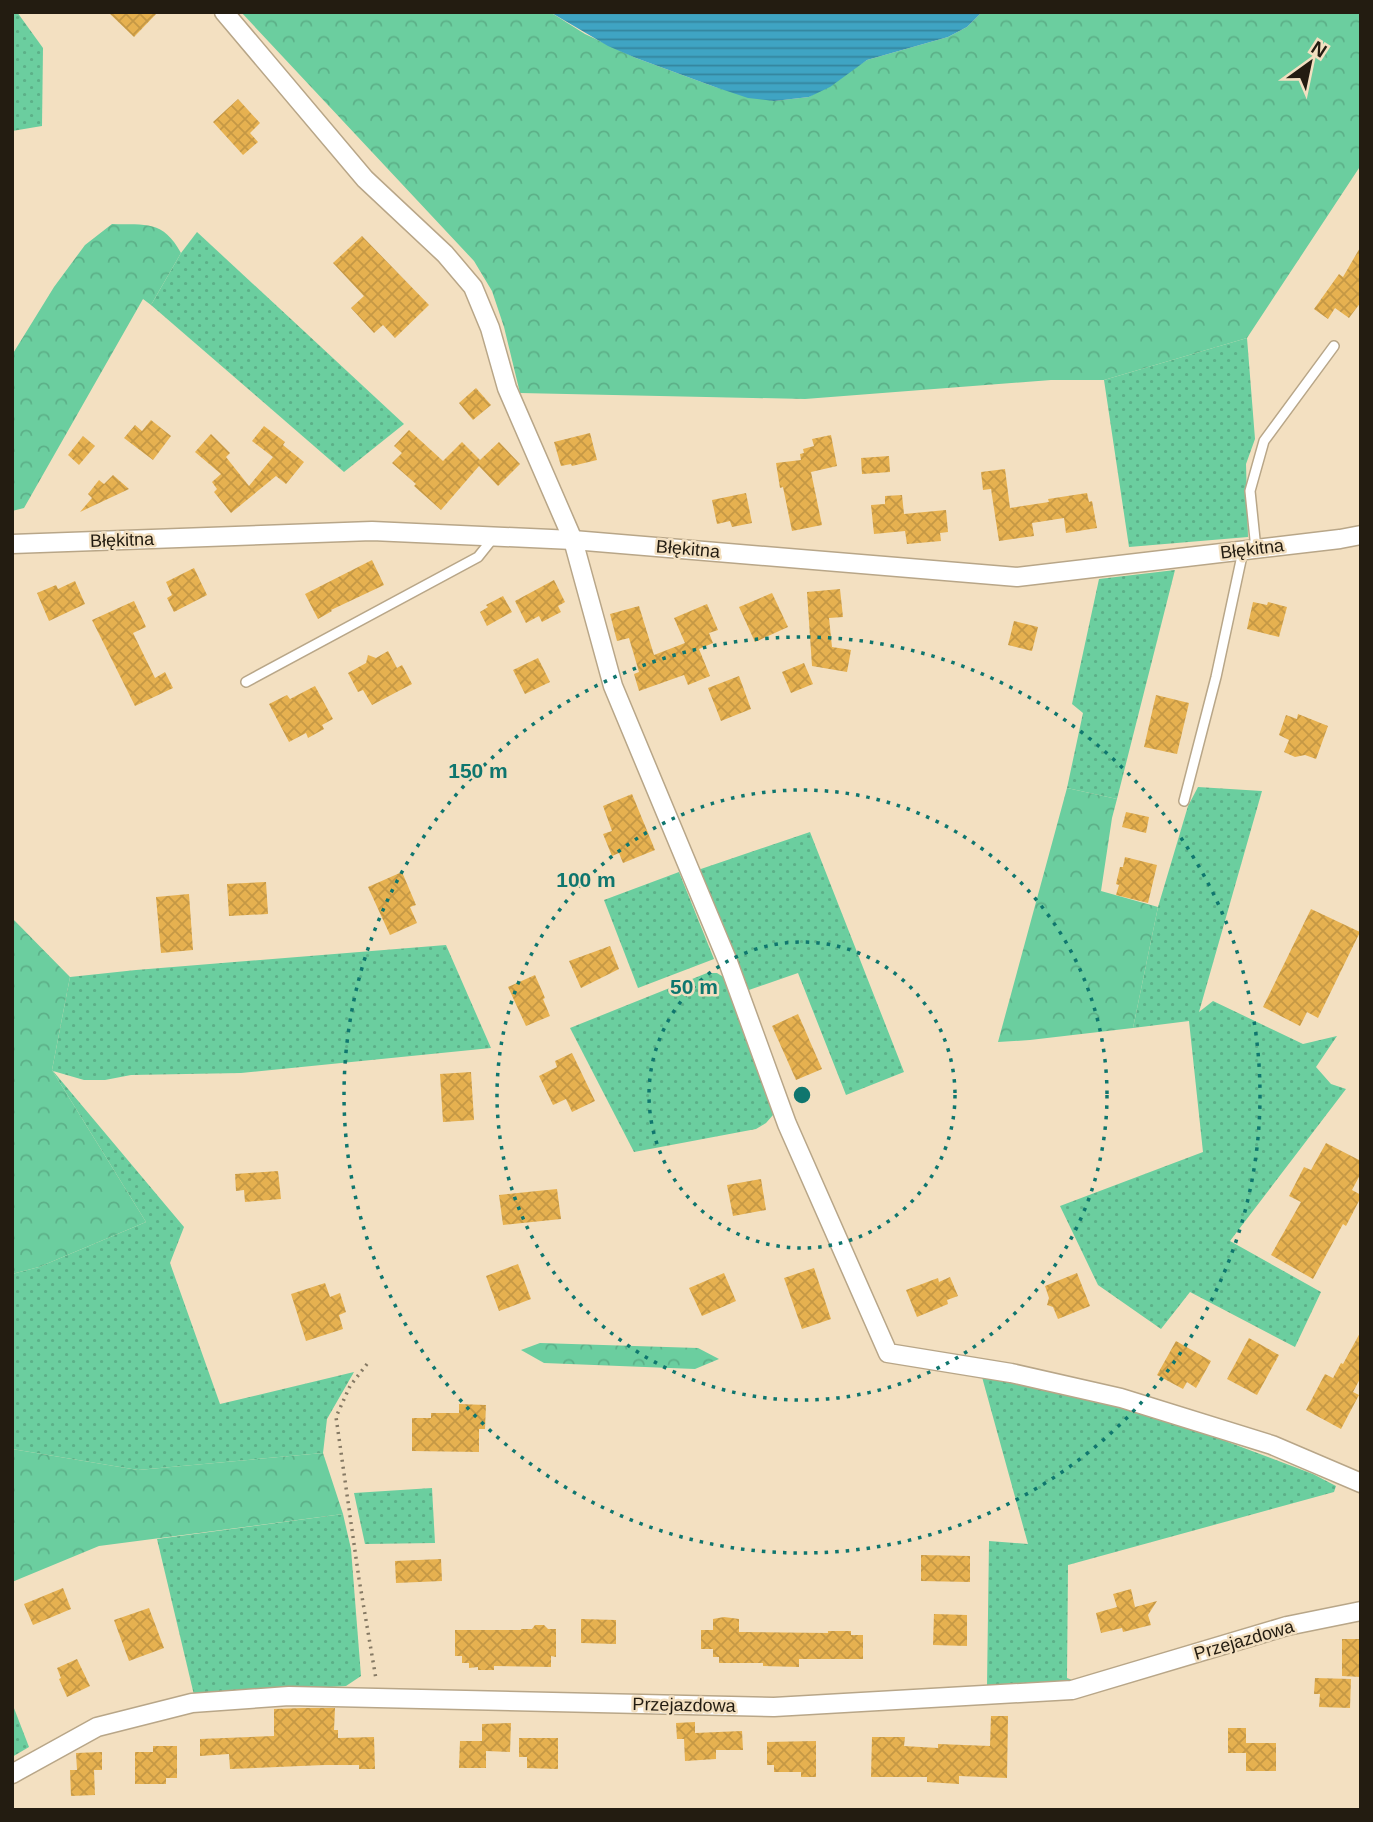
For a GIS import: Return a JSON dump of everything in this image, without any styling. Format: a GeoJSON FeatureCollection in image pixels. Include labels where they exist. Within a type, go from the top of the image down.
{"type":"FeatureCollection","features":[{"type":"Feature","properties":{"kind":"street"},"geometry":{"type":"LineString","coordinates":[[224,12],[365,180],[445,254],[473,286],[491,328],[508,388],[573,540],[613,686],[728,962],[788,1124],[888,1353],[1011,1373],[1121,1398],[1272,1445],[1361,1483]]}},
{"type":"Feature","properties":{"kind":"street","name":"Błękitna"},"geometry":{"type":"LineString","coordinates":[[12,544],[372,531],[431,532],[573,540],[1017,577],[1361,535]]}},
{"type":"Feature","properties":{"kind":"street","name":"Przejazdowa"},"geometry":{"type":"LineString","coordinates":[[12,1774],[97,1727],[192,1703],[289,1696],[774,1707],[1072,1690],[1287,1626],[1361,1611]]}},
{"type":"Feature","properties":{"kind":"lane"},"geometry":{"type":"LineString","coordinates":[[1184,801],[1250,550],[1250,491],[1265,441],[1334,346]]}},
{"type":"Feature","properties":{"kind":"lane"},"geometry":{"type":"LineString","coordinates":[[246,682],[478,557],[494,537]]}},
{"type":"Feature","properties":{"kind":"path"},"geometry":{"type":"LineString","coordinates":[[368,1364],[350,1386],[336,1417],[376,1676],[375,1698]]}},
{"type":"Feature","properties":{"kind":"green space"},"geometry":{"type":"Polygon","coordinates":[[[12,12],[17,12],[43,48],[42,126],[12,131],[12,12]]]}},
{"type":"Feature","properties":{"kind":"green space"},"geometry":{"type":"Polygon","coordinates":[[[241,12],[550,12],[585,34],[636,58],[715,87],[774,101],[809,97],[867,60],[948,37],[967,27],[982,12],[1361,12],[1361,165],[1247,338],[1104,380],[1051,380],[805,399],[520,393],[492,291],[474,261],[241,12]]]}},
{"type":"Feature","properties":{"kind":"green space"},"geometry":{"type":"Polygon","coordinates":[[[112,224],[153,227],[167,235],[181,253],[151,305],[143,299],[24,508],[12,511],[12,355],[54,287],[85,245],[112,224]]]}},
{"type":"Feature","properties":{"kind":"green space"},"geometry":{"type":"Polygon","coordinates":[[[197,232],[404,424],[344,472],[151,305],[181,253],[197,232]]]}},
{"type":"Feature","properties":{"kind":"green space"},"geometry":{"type":"Polygon","coordinates":[[[1247,338],[1255,439],[1246,464],[1248,537],[1129,547],[1104,380],[1247,338]]]}},
{"type":"Feature","properties":{"kind":"green space"},"geometry":{"type":"Polygon","coordinates":[[[1175,570],[1117,799],[1067,788],[1083,713],[1072,704],[1099,579],[1175,570]]]}},
{"type":"Feature","properties":{"kind":"green space"},"geometry":{"type":"Polygon","coordinates":[[[1198,787],[1262,791],[1199,1012],[1213,1001],[1303,1044],[1337,1036],[1316,1067],[1331,1084],[1346,1089],[1230,1241],[1321,1292],[1295,1347],[1190,1292],[1161,1329],[1098,1285],[1060,1206],[1203,1152],[1189,1021],[1133,1028],[1158,907],[1188,806],[1198,787]]]}},
{"type":"Feature","properties":{"kind":"green space"},"geometry":{"type":"Polygon","coordinates":[[[1067,788],[1117,799],[1101,891],[1158,907],[1133,1028],[998,1042],[1067,788]]]}},
{"type":"Feature","properties":{"kind":"green space"},"geometry":{"type":"Polygon","coordinates":[[[810,832],[904,1072],[846,1095],[798,973],[746,991],[695,871],[810,832]]]}},
{"type":"Feature","properties":{"kind":"green space"},"geometry":{"type":"Polygon","coordinates":[[[679,872],[714,959],[638,988],[604,900],[679,872]]]}},
{"type":"Feature","properties":{"kind":"green space"},"geometry":{"type":"Polygon","coordinates":[[[12,918],[70,977],[52,1070],[146,1222],[39,1267],[12,1274],[12,918]]]}},
{"type":"Feature","properties":{"kind":"green space"},"geometry":{"type":"Polygon","coordinates":[[[446,945],[491,1048],[241,1073],[131,1075],[105,1080],[84,1080],[53,1071],[184,1227],[170,1263],[220,1404],[354,1372],[327,1419],[323,1453],[138,1470],[12,1449],[12,1274],[39,1267],[146,1222],[52,1070],[70,977],[446,945]]]}},
{"type":"Feature","properties":{"kind":"green space"},"geometry":{"type":"Polygon","coordinates":[[[707,973],[717,973],[725,978],[770,1089],[773,1115],[756,1129],[634,1152],[570,1028],[707,973]]]}},
{"type":"Feature","properties":{"kind":"green space"},"geometry":{"type":"Polygon","coordinates":[[[540,1343],[698,1348],[719,1359],[695,1369],[544,1363],[521,1350],[540,1343]]]}},
{"type":"Feature","properties":{"kind":"green space"},"geometry":{"type":"Polygon","coordinates":[[[982,1377],[1018,1381],[1124,1403],[1313,1474],[1336,1486],[1334,1492],[1068,1565],[1067,1678],[1077,1682],[987,1686],[989,1541],[1028,1544],[982,1377]]]}},
{"type":"Feature","properties":{"kind":"green space"},"geometry":{"type":"Polygon","coordinates":[[[12,1449],[138,1470],[323,1453],[343,1514],[99,1546],[12,1582],[12,1449]]]}},
{"type":"Feature","properties":{"kind":"green space"},"geometry":{"type":"Polygon","coordinates":[[[432,1488],[435,1543],[365,1544],[354,1493],[432,1488]]]}},
{"type":"Feature","properties":{"kind":"green space"},"geometry":{"type":"Polygon","coordinates":[[[343,1514],[351,1549],[361,1676],[346,1686],[194,1695],[157,1539],[343,1514]]]}},
{"type":"Feature","properties":{"kind":"green space"},"geometry":{"type":"Polygon","coordinates":[[[12,1703],[29,1747],[12,1757],[12,1703]]]}},
{"type":"Feature","properties":{"kind":"water"},"geometry":{"type":"Polygon","coordinates":[[[550,12],[982,12],[967,27],[948,37],[867,60],[830,87],[809,97],[774,101],[748,98],[636,58],[608,46],[550,12]]]}},
{"type":"Feature","properties":{"kind":"building"},"geometry":{"type":"Polygon","coordinates":[[[108,12],[158,12],[134,37],[108,12]]]}},
{"type":"Feature","properties":{"kind":"building"},"geometry":{"type":"Polygon","coordinates":[[[238,99],[260,123],[250,133],[258,142],[243,155],[213,122],[238,99]]]}},
{"type":"Feature","properties":{"kind":"building"},"geometry":{"type":"Polygon","coordinates":[[[362,236],[429,305],[395,338],[383,325],[374,333],[351,308],[364,296],[333,263],[362,236]]]}},
{"type":"Feature","properties":{"kind":"building"},"geometry":{"type":"Polygon","coordinates":[[[1361,246],[1361,302],[1349,318],[1335,308],[1328,319],[1314,309],[1339,274],[1343,277],[1361,246]]]}},
{"type":"Feature","properties":{"kind":"building"},"geometry":{"type":"Polygon","coordinates":[[[476,388],[491,405],[473,420],[459,403],[476,388]]]}},
{"type":"Feature","properties":{"kind":"building"},"geometry":{"type":"Polygon","coordinates":[[[151,420],[171,436],[153,460],[124,438],[135,425],[142,431],[151,420]]]}},
{"type":"Feature","properties":{"kind":"building"},"geometry":{"type":"Polygon","coordinates":[[[264,426],[285,442],[283,445],[304,462],[286,484],[276,476],[231,513],[214,492],[217,489],[212,482],[221,474],[195,452],[211,434],[230,453],[226,457],[249,486],[273,457],[252,441],[264,426]]]}},
{"type":"Feature","properties":{"kind":"building"},"geometry":{"type":"Polygon","coordinates":[[[409,430],[443,461],[462,442],[480,460],[499,442],[520,464],[498,486],[479,466],[441,510],[392,463],[402,453],[394,446],[409,430]]]}},
{"type":"Feature","properties":{"kind":"building"},"geometry":{"type":"Polygon","coordinates":[[[590,433],[597,460],[561,466],[554,442],[590,433]]]}},
{"type":"Feature","properties":{"kind":"building"},"geometry":{"type":"Polygon","coordinates":[[[831,435],[837,466],[811,472],[822,525],[792,531],[776,463],[801,460],[803,449],[814,446],[812,439],[831,435]]]}},
{"type":"Feature","properties":{"kind":"building"},"geometry":{"type":"Polygon","coordinates":[[[83,436],[95,446],[79,465],[68,455],[83,436]]]}},
{"type":"Feature","properties":{"kind":"building"},"geometry":{"type":"Polygon","coordinates":[[[889,456],[890,472],[862,474],[861,458],[889,456]]]}},
{"type":"Feature","properties":{"kind":"building"},"geometry":{"type":"Polygon","coordinates":[[[1005,469],[1010,508],[1087,493],[1089,502],[1092,501],[1097,528],[1066,533],[1064,518],[1032,523],[1034,536],[999,541],[991,489],[983,490],[981,472],[1005,469]]]}},
{"type":"Feature","properties":{"kind":"building"},"geometry":{"type":"Polygon","coordinates":[[[113,475],[129,489],[80,512],[92,498],[88,494],[99,480],[104,484],[113,475]]]}},
{"type":"Feature","properties":{"kind":"building"},"geometry":{"type":"Polygon","coordinates":[[[746,493],[752,523],[732,527],[730,521],[717,524],[712,500],[746,493]]]}},
{"type":"Feature","properties":{"kind":"building"},"geometry":{"type":"Polygon","coordinates":[[[902,495],[904,514],[946,510],[948,532],[940,533],[941,541],[907,544],[905,531],[874,534],[871,505],[885,504],[885,496],[902,495]]]}},
{"type":"Feature","properties":{"kind":"building"},"geometry":{"type":"Polygon","coordinates":[[[372,560],[384,585],[318,619],[305,594],[372,560]]]}},
{"type":"Feature","properties":{"kind":"building"},"geometry":{"type":"Polygon","coordinates":[[[194,568],[207,595],[174,612],[167,598],[172,595],[166,582],[194,568]]]}},
{"type":"Feature","properties":{"kind":"building"},"geometry":{"type":"Polygon","coordinates":[[[554,580],[565,602],[558,606],[561,612],[542,622],[539,616],[526,623],[515,601],[554,580]]]}},
{"type":"Feature","properties":{"kind":"building"},"geometry":{"type":"Polygon","coordinates":[[[75,581],[85,604],[49,621],[37,593],[56,585],[58,589],[75,581]]]}},
{"type":"Feature","properties":{"kind":"building"},"geometry":{"type":"Polygon","coordinates":[[[840,589],[843,617],[829,618],[832,647],[851,650],[847,672],[812,666],[807,592],[840,589]]]}},
{"type":"Feature","properties":{"kind":"building"},"geometry":{"type":"Polygon","coordinates":[[[772,593],[788,627],[755,642],[739,607],[772,593]]]}},
{"type":"Feature","properties":{"kind":"building"},"geometry":{"type":"Polygon","coordinates":[[[503,596],[512,612],[487,626],[480,612],[488,607],[486,605],[503,596]]]}},
{"type":"Feature","properties":{"kind":"building"},"geometry":{"type":"Polygon","coordinates":[[[134,601],[146,627],[133,633],[155,678],[165,672],[173,688],[135,706],[92,620],[134,601]]]}},
{"type":"Feature","properties":{"kind":"building"},"geometry":{"type":"Polygon","coordinates":[[[1253,602],[1267,605],[1268,602],[1287,607],[1279,637],[1247,629],[1253,602]]]}},
{"type":"Feature","properties":{"kind":"building"},"geometry":{"type":"Polygon","coordinates":[[[707,604],[718,630],[709,633],[713,643],[699,649],[710,676],[688,685],[684,675],[639,691],[634,674],[639,672],[629,638],[617,641],[610,614],[639,606],[654,655],[685,643],[674,618],[707,604]]]}},
{"type":"Feature","properties":{"kind":"building"},"geometry":{"type":"Polygon","coordinates":[[[1014,621],[1038,627],[1032,651],[1008,645],[1014,621]]]}},
{"type":"Feature","properties":{"kind":"building"},"geometry":{"type":"Polygon","coordinates":[[[388,651],[397,668],[402,665],[412,684],[372,705],[363,690],[358,692],[348,673],[366,663],[368,655],[376,658],[388,651]]]}},
{"type":"Feature","properties":{"kind":"building"},"geometry":{"type":"Polygon","coordinates":[[[538,658],[550,682],[525,694],[513,670],[538,658]]]}},
{"type":"Feature","properties":{"kind":"building"},"geometry":{"type":"Polygon","coordinates":[[[804,663],[813,684],[791,693],[782,672],[804,663]]]}},
{"type":"Feature","properties":{"kind":"building"},"geometry":{"type":"Polygon","coordinates":[[[739,676],[751,709],[721,721],[708,688],[739,676]]]}},
{"type":"Feature","properties":{"kind":"building"},"geometry":{"type":"Polygon","coordinates":[[[315,686],[333,719],[322,725],[324,729],[308,738],[306,733],[289,742],[269,704],[287,695],[290,699],[315,686]]]}},
{"type":"Feature","properties":{"kind":"building"},"geometry":{"type":"Polygon","coordinates":[[[1156,695],[1189,703],[1177,754],[1144,747],[1156,695]]]}},
{"type":"Feature","properties":{"kind":"building"},"geometry":{"type":"Polygon","coordinates":[[[1298,714],[1328,726],[1316,759],[1305,755],[1295,757],[1284,752],[1289,740],[1279,735],[1286,715],[1297,719],[1298,714]]]}},
{"type":"Feature","properties":{"kind":"building"},"geometry":{"type":"Polygon","coordinates":[[[632,794],[655,850],[623,863],[619,853],[612,856],[603,834],[612,831],[603,806],[632,794]]]}},
{"type":"Feature","properties":{"kind":"building"},"geometry":{"type":"Polygon","coordinates":[[[1126,812],[1149,817],[1146,833],[1122,827],[1126,812]]]}},
{"type":"Feature","properties":{"kind":"building"},"geometry":{"type":"Polygon","coordinates":[[[1125,857],[1157,865],[1148,903],[1116,895],[1120,867],[1123,867],[1125,857]]]}},
{"type":"Feature","properties":{"kind":"building"},"geometry":{"type":"Polygon","coordinates":[[[402,872],[416,905],[410,907],[417,923],[390,935],[368,887],[402,872]]]}},
{"type":"Feature","properties":{"kind":"building"},"geometry":{"type":"Polygon","coordinates":[[[266,882],[268,914],[229,916],[227,884],[266,882]]]}},
{"type":"Feature","properties":{"kind":"building"},"geometry":{"type":"Polygon","coordinates":[[[189,894],[193,950],[161,953],[156,897],[189,894]]]}},
{"type":"Feature","properties":{"kind":"building"},"geometry":{"type":"Polygon","coordinates":[[[1311,909],[1360,932],[1318,1018],[1307,1012],[1300,1026],[1263,1007],[1311,909]]]}},
{"type":"Feature","properties":{"kind":"building"},"geometry":{"type":"Polygon","coordinates":[[[610,946],[619,969],[581,988],[569,961],[610,946]]]}},
{"type":"Feature","properties":{"kind":"building"},"geometry":{"type":"Polygon","coordinates":[[[535,975],[550,1016],[526,1026],[508,987],[535,975]]]}},
{"type":"Feature","properties":{"kind":"building"},"geometry":{"type":"Polygon","coordinates":[[[798,1014],[822,1069],[796,1080],[772,1026],[798,1014]]]}},
{"type":"Feature","properties":{"kind":"building"},"geometry":{"type":"Polygon","coordinates":[[[572,1053],[595,1101],[572,1112],[566,1099],[553,1105],[539,1076],[557,1067],[555,1061],[572,1053]]]}},
{"type":"Feature","properties":{"kind":"building"},"geometry":{"type":"Polygon","coordinates":[[[471,1072],[474,1120],[443,1122],[440,1074],[471,1072]]]}},
{"type":"Feature","properties":{"kind":"building"},"geometry":{"type":"Polygon","coordinates":[[[1326,1143],[1361,1161],[1361,1173],[1352,1190],[1361,1197],[1313,1279],[1271,1255],[1301,1202],[1289,1196],[1304,1167],[1311,1170],[1326,1143]]]}},
{"type":"Feature","properties":{"kind":"building"},"geometry":{"type":"Polygon","coordinates":[[[278,1171],[281,1199],[245,1202],[244,1190],[236,1191],[235,1174],[278,1171]]]}},
{"type":"Feature","properties":{"kind":"building"},"geometry":{"type":"Polygon","coordinates":[[[761,1179],[766,1210],[733,1216],[727,1185],[761,1179]]]}},
{"type":"Feature","properties":{"kind":"building"},"geometry":{"type":"Polygon","coordinates":[[[557,1189],[561,1219],[503,1225],[499,1195],[557,1189]]]}},
{"type":"Feature","properties":{"kind":"building"},"geometry":{"type":"Polygon","coordinates":[[[518,1264],[531,1299],[499,1311],[486,1276],[518,1264]]]}},
{"type":"Feature","properties":{"kind":"building"},"geometry":{"type":"Polygon","coordinates":[[[814,1268],[831,1319],[802,1329],[784,1278],[814,1268]]]}},
{"type":"Feature","properties":{"kind":"building"},"geometry":{"type":"Polygon","coordinates":[[[724,1273],[736,1301],[702,1316],[689,1288],[724,1273]]]}},
{"type":"Feature","properties":{"kind":"building"},"geometry":{"type":"Polygon","coordinates":[[[1077,1273],[1090,1306],[1058,1319],[1053,1307],[1047,1305],[1049,1298],[1045,1286],[1077,1273]]]}},
{"type":"Feature","properties":{"kind":"building"},"geometry":{"type":"Polygon","coordinates":[[[950,1277],[958,1296],[947,1300],[948,1304],[917,1317],[906,1290],[938,1278],[939,1282],[950,1277]]]}},
{"type":"Feature","properties":{"kind":"building"},"geometry":{"type":"Polygon","coordinates":[[[325,1283],[330,1297],[340,1293],[346,1312],[339,1315],[343,1329],[306,1341],[291,1294],[325,1283]]]}},
{"type":"Feature","properties":{"kind":"building"},"geometry":{"type":"Polygon","coordinates":[[[1361,1331],[1361,1377],[1353,1392],[1359,1395],[1341,1429],[1306,1410],[1325,1374],[1333,1378],[1361,1331]]]}},
{"type":"Feature","properties":{"kind":"building"},"geometry":{"type":"Polygon","coordinates":[[[1249,1338],[1279,1355],[1257,1395],[1227,1379],[1249,1338]]]}},
{"type":"Feature","properties":{"kind":"building"},"geometry":{"type":"Polygon","coordinates":[[[1176,1341],[1211,1361],[1196,1388],[1187,1382],[1183,1389],[1157,1375],[1176,1341]]]}},
{"type":"Feature","properties":{"kind":"building"},"geometry":{"type":"Polygon","coordinates":[[[459,1404],[486,1405],[485,1429],[479,1429],[479,1452],[412,1451],[412,1418],[431,1418],[431,1413],[459,1413],[459,1404]]]}},
{"type":"Feature","properties":{"kind":"building"},"geometry":{"type":"Polygon","coordinates":[[[921,1555],[970,1556],[970,1582],[921,1581],[921,1555]]]}},
{"type":"Feature","properties":{"kind":"building"},"geometry":{"type":"Polygon","coordinates":[[[441,1559],[442,1581],[396,1583],[395,1561],[441,1559]]]}},
{"type":"Feature","properties":{"kind":"building"},"geometry":{"type":"Polygon","coordinates":[[[63,1588],[71,1609],[33,1625],[24,1604],[63,1588]]]}},
{"type":"Feature","properties":{"kind":"building"},"geometry":{"type":"Polygon","coordinates":[[[1131,1589],[1135,1607],[1157,1601],[1148,1615],[1151,1625],[1123,1632],[1122,1628],[1101,1633],[1096,1613],[1117,1607],[1113,1594],[1131,1589]]]}},
{"type":"Feature","properties":{"kind":"building"},"geometry":{"type":"Polygon","coordinates":[[[149,1608],[164,1648],[129,1661],[114,1620],[149,1608]]]}},
{"type":"Feature","properties":{"kind":"building"},"geometry":{"type":"Polygon","coordinates":[[[934,1614],[967,1615],[967,1646],[933,1645],[934,1614]]]}},
{"type":"Feature","properties":{"kind":"building"},"geometry":{"type":"Polygon","coordinates":[[[581,1619],[616,1620],[616,1644],[581,1643],[581,1619]]]}},
{"type":"Feature","properties":{"kind":"building"},"geometry":{"type":"Polygon","coordinates":[[[713,1619],[739,1619],[739,1632],[851,1631],[851,1635],[863,1635],[863,1659],[799,1659],[799,1667],[763,1666],[763,1663],[719,1663],[719,1657],[713,1657],[713,1649],[701,1649],[701,1630],[713,1630],[713,1619]]]}},
{"type":"Feature","properties":{"kind":"building"},"geometry":{"type":"Polygon","coordinates":[[[535,1625],[556,1629],[556,1657],[551,1656],[551,1667],[494,1666],[494,1670],[478,1670],[478,1667],[469,1668],[469,1663],[462,1663],[462,1656],[455,1656],[455,1630],[521,1630],[532,1629],[535,1625]]]}},
{"type":"Feature","properties":{"kind":"building"},"geometry":{"type":"Polygon","coordinates":[[[1342,1639],[1361,1639],[1361,1677],[1342,1676],[1342,1639]]]}},
{"type":"Feature","properties":{"kind":"building"},"geometry":{"type":"Polygon","coordinates":[[[77,1659],[90,1686],[67,1697],[57,1668],[77,1659]]]}},
{"type":"Feature","properties":{"kind":"building"},"geometry":{"type":"Polygon","coordinates":[[[1315,1678],[1351,1679],[1350,1708],[1319,1707],[1320,1694],[1314,1694],[1315,1678]]]}},
{"type":"Feature","properties":{"kind":"building"},"geometry":{"type":"Polygon","coordinates":[[[335,1708],[334,1730],[338,1730],[338,1738],[374,1737],[375,1769],[359,1769],[359,1765],[324,1765],[230,1769],[229,1754],[200,1756],[200,1739],[274,1736],[274,1709],[335,1708]]]}},
{"type":"Feature","properties":{"kind":"building"},"geometry":{"type":"Polygon","coordinates":[[[991,1716],[1008,1716],[1007,1778],[959,1776],[959,1784],[927,1782],[927,1777],[871,1777],[872,1737],[905,1737],[904,1746],[990,1746],[991,1716]]]}},
{"type":"Feature","properties":{"kind":"building"},"geometry":{"type":"Polygon","coordinates":[[[695,1722],[695,1733],[742,1731],[743,1750],[716,1750],[716,1759],[685,1761],[684,1739],[677,1739],[676,1723],[695,1722]]]}},
{"type":"Feature","properties":{"kind":"building"},"geometry":{"type":"Polygon","coordinates":[[[511,1723],[510,1752],[486,1751],[486,1768],[459,1768],[460,1741],[482,1741],[482,1724],[511,1723]]]}},
{"type":"Feature","properties":{"kind":"building"},"geometry":{"type":"Polygon","coordinates":[[[1228,1728],[1246,1728],[1246,1743],[1276,1743],[1276,1771],[1246,1771],[1246,1753],[1228,1753],[1228,1728]]]}},
{"type":"Feature","properties":{"kind":"building"},"geometry":{"type":"Polygon","coordinates":[[[519,1738],[558,1738],[558,1769],[527,1768],[527,1757],[519,1757],[519,1738]]]}},
{"type":"Feature","properties":{"kind":"building"},"geometry":{"type":"Polygon","coordinates":[[[816,1741],[816,1777],[801,1777],[801,1772],[774,1772],[774,1765],[767,1765],[767,1742],[816,1741]]]}},
{"type":"Feature","properties":{"kind":"building"},"geometry":{"type":"Polygon","coordinates":[[[153,1746],[177,1746],[177,1778],[166,1778],[166,1784],[135,1784],[135,1752],[153,1752],[153,1746]]]}},
{"type":"Feature","properties":{"kind":"building"},"geometry":{"type":"Polygon","coordinates":[[[102,1752],[102,1770],[94,1770],[95,1795],[71,1796],[70,1770],[77,1770],[76,1753],[102,1752]]]}}]}
